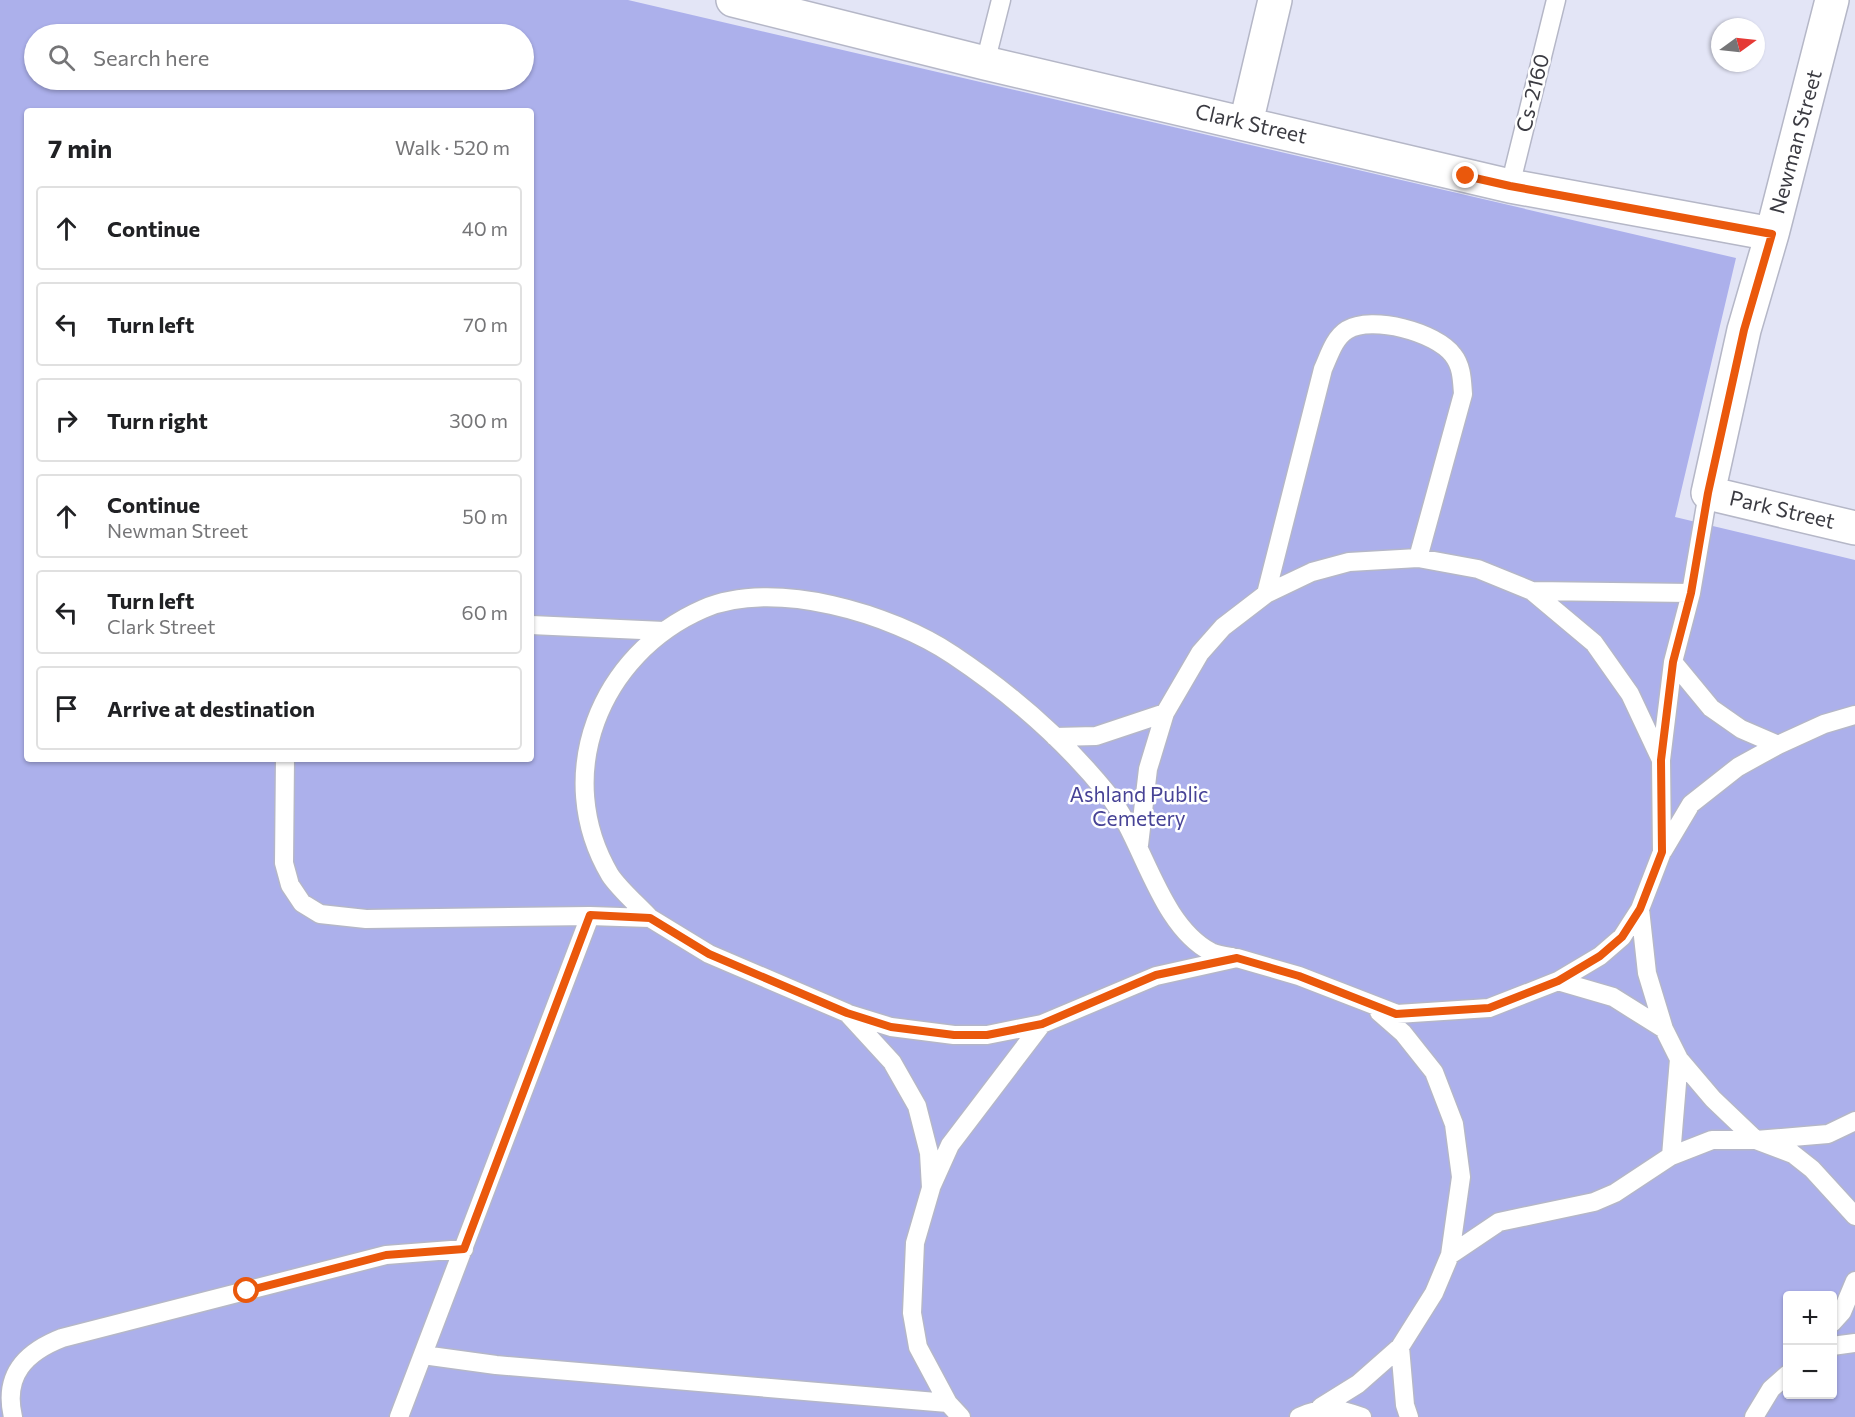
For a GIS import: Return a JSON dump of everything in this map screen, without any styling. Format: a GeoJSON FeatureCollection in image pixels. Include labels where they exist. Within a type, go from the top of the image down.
{"type":"FeatureCollection","features":[{"type":"Feature","properties":{"kind":"street","name":"Clark Street"},"geometry":{"type":"LineString","coordinates":[[733,0],[985,63],[1510,186],[1772,234]]}},
{"type":"Feature","properties":{"kind":"street"},"geometry":{"type":"LineString","coordinates":[[1246,123],[1275,0]]}},
{"type":"Feature","properties":{"kind":"street","name":"Newman Street"},"geometry":{"type":"LineString","coordinates":[[1708,493],[1744,330],[1772,234],[1832,0]]}},
{"type":"Feature","properties":{"kind":"street","name":"Park Street"},"geometry":{"type":"LineString","coordinates":[[1708,493],[1855,528]]}},
{"type":"Feature","properties":{"kind":"lane"},"geometry":{"type":"LineString","coordinates":[[985,63],[1001,0]]}},
{"type":"Feature","properties":{"kind":"lane","name":"Cs-2160"},"geometry":{"type":"LineString","coordinates":[[1510,186],[1556,0]]}},
{"type":"Feature","properties":{"kind":"lane"},"geometry":{"type":"LineString","coordinates":[[1266,594],[1323,369],[1332,348],[1345,332],[1362,323],[1402,328],[1440,342],[1454,356],[1462,374],[1462,394],[1418,558]]}},
{"type":"Feature","properties":{"kind":"lane"},"geometry":{"type":"LineString","coordinates":[[1662,852],[1661,760],[1673,662],[1691,593],[1708,493]]}},
{"type":"Feature","properties":{"kind":"lane"},"geometry":{"type":"LineString","coordinates":[[1139,845],[1148,769],[1165,713],[1200,653],[1223,627],[1266,594],[1312,572],[1348,562],[1418,558],[1478,569],[1532,591],[1594,643],[1629,694],[1661,760]]}},
{"type":"Feature","properties":{"kind":"lane"},"geometry":{"type":"LineString","coordinates":[[1532,591],[1691,593]]}},
{"type":"Feature","properties":{"kind":"lane"},"geometry":{"type":"LineString","coordinates":[[1237,958],[1156,975],[1042,1024],[987,1035],[954,1035],[891,1027],[847,1013],[709,954],[650,918],[611,876],[587,818],[583,786],[586,754],[607,695],[625,668],[663,631],[705,608],[739,600],[774,597],[848,609],[916,635],[951,654],[1008,695],[1056,737],[1108,795],[1139,845],[1171,911],[1188,934],[1212,952],[1237,958],[1299,976],[1396,1014],[1489,1008],[1558,981],[1600,956],[1622,937],[1640,909],[1662,852],[1691,804],[1738,767],[1824,724],[1855,715]]}},
{"type":"Feature","properties":{"kind":"lane"},"geometry":{"type":"LineString","coordinates":[[534,625],[663,631]]}},
{"type":"Feature","properties":{"kind":"lane"},"geometry":{"type":"LineString","coordinates":[[1673,662],[1711,708],[1741,729],[1778,746]]}},
{"type":"Feature","properties":{"kind":"lane"},"geometry":{"type":"LineString","coordinates":[[1056,737],[1096,736],[1165,713]]}},
{"type":"Feature","properties":{"kind":"lane"},"geometry":{"type":"LineString","coordinates":[[285,762],[284,862],[290,885],[302,903],[320,914],[366,919],[590,915],[650,918]]}},
{"type":"Feature","properties":{"kind":"lane"},"geometry":{"type":"LineString","coordinates":[[1640,909],[1647,973],[1664,1029],[1679,1059],[1713,1099],[1756,1140],[1793,1154],[1812,1169],[1855,1216]]}},
{"type":"Feature","properties":{"kind":"lane"},"geometry":{"type":"LineString","coordinates":[[399,1417],[590,915]]}},
{"type":"Feature","properties":{"kind":"lane"},"geometry":{"type":"LineString","coordinates":[[1558,981],[1613,997],[1664,1029]]}},
{"type":"Feature","properties":{"kind":"lane"},"geometry":{"type":"LineString","coordinates":[[1299,1417],[1321,1407],[1358,1384],[1400,1347],[1434,1293],[1449,1255],[1461,1177],[1454,1124],[1434,1072],[1403,1033],[1371,1004]]}},
{"type":"Feature","properties":{"kind":"lane"},"geometry":{"type":"LineString","coordinates":[[847,1013],[892,1062],[917,1106],[929,1153],[931,1188]]}},
{"type":"Feature","properties":{"kind":"lane"},"geometry":{"type":"LineString","coordinates":[[961,1417],[948,1403],[918,1347],[912,1313],[915,1242],[931,1188],[950,1145],[1042,1024]]}},
{"type":"Feature","properties":{"kind":"lane"},"geometry":{"type":"LineString","coordinates":[[1671,1156],[1679,1059]]}},
{"type":"Feature","properties":{"kind":"lane"},"geometry":{"type":"LineString","coordinates":[[1449,1255],[1499,1221],[1594,1202],[1615,1193],[1671,1156],[1712,1140],[1756,1140],[1828,1134],[1855,1121]]}},
{"type":"Feature","properties":{"kind":"lane"},"geometry":{"type":"LineString","coordinates":[[13,1417],[12,1383],[23,1361],[40,1346],[62,1338],[386,1255],[464,1249]]}},
{"type":"Feature","properties":{"kind":"lane"},"geometry":{"type":"LineString","coordinates":[[1837,1318],[1842,1312],[1855,1281]]}},
{"type":"Feature","properties":{"kind":"lane"},"geometry":{"type":"LineString","coordinates":[[1837,1345],[1855,1343]]}},
{"type":"Feature","properties":{"kind":"lane"},"geometry":{"type":"LineString","coordinates":[[1400,1347],[1405,1405],[1409,1417]]}},
{"type":"Feature","properties":{"kind":"lane"},"geometry":{"type":"LineString","coordinates":[[423,1355],[496,1365],[948,1403]]}},
{"type":"Feature","properties":{"kind":"lane"},"geometry":{"type":"LineString","coordinates":[[1754,1417],[1771,1389],[1783,1378]]}},
{"type":"Feature","properties":{"kind":"lane"},"geometry":{"type":"LineString","coordinates":[[1321,1407],[1346,1410],[1362,1417]]}},
{"type":"Feature","properties":{"kind":"green space","name":"Ashland Public Cemetery"},"geometry":{"type":"Polygon","coordinates":[[[0,0],[628,0],[1736,258],[1675,517],[1855,560],[1855,1417],[0,1417],[0,0]]]}},
{"type":"Feature","properties":{"kind":"route"},"geometry":{"type":"LineString","coordinates":[[247,1291],[386,1255],[464,1249],[590,915],[650,918],[709,954],[847,1013],[891,1027],[954,1035],[987,1035],[1042,1024],[1156,975],[1237,958],[1299,976],[1396,1014],[1489,1008],[1558,981],[1600,956],[1622,937],[1640,909],[1662,852],[1661,760],[1673,662],[1691,593],[1708,493],[1744,330],[1772,234],[1466,176]]}}]}
